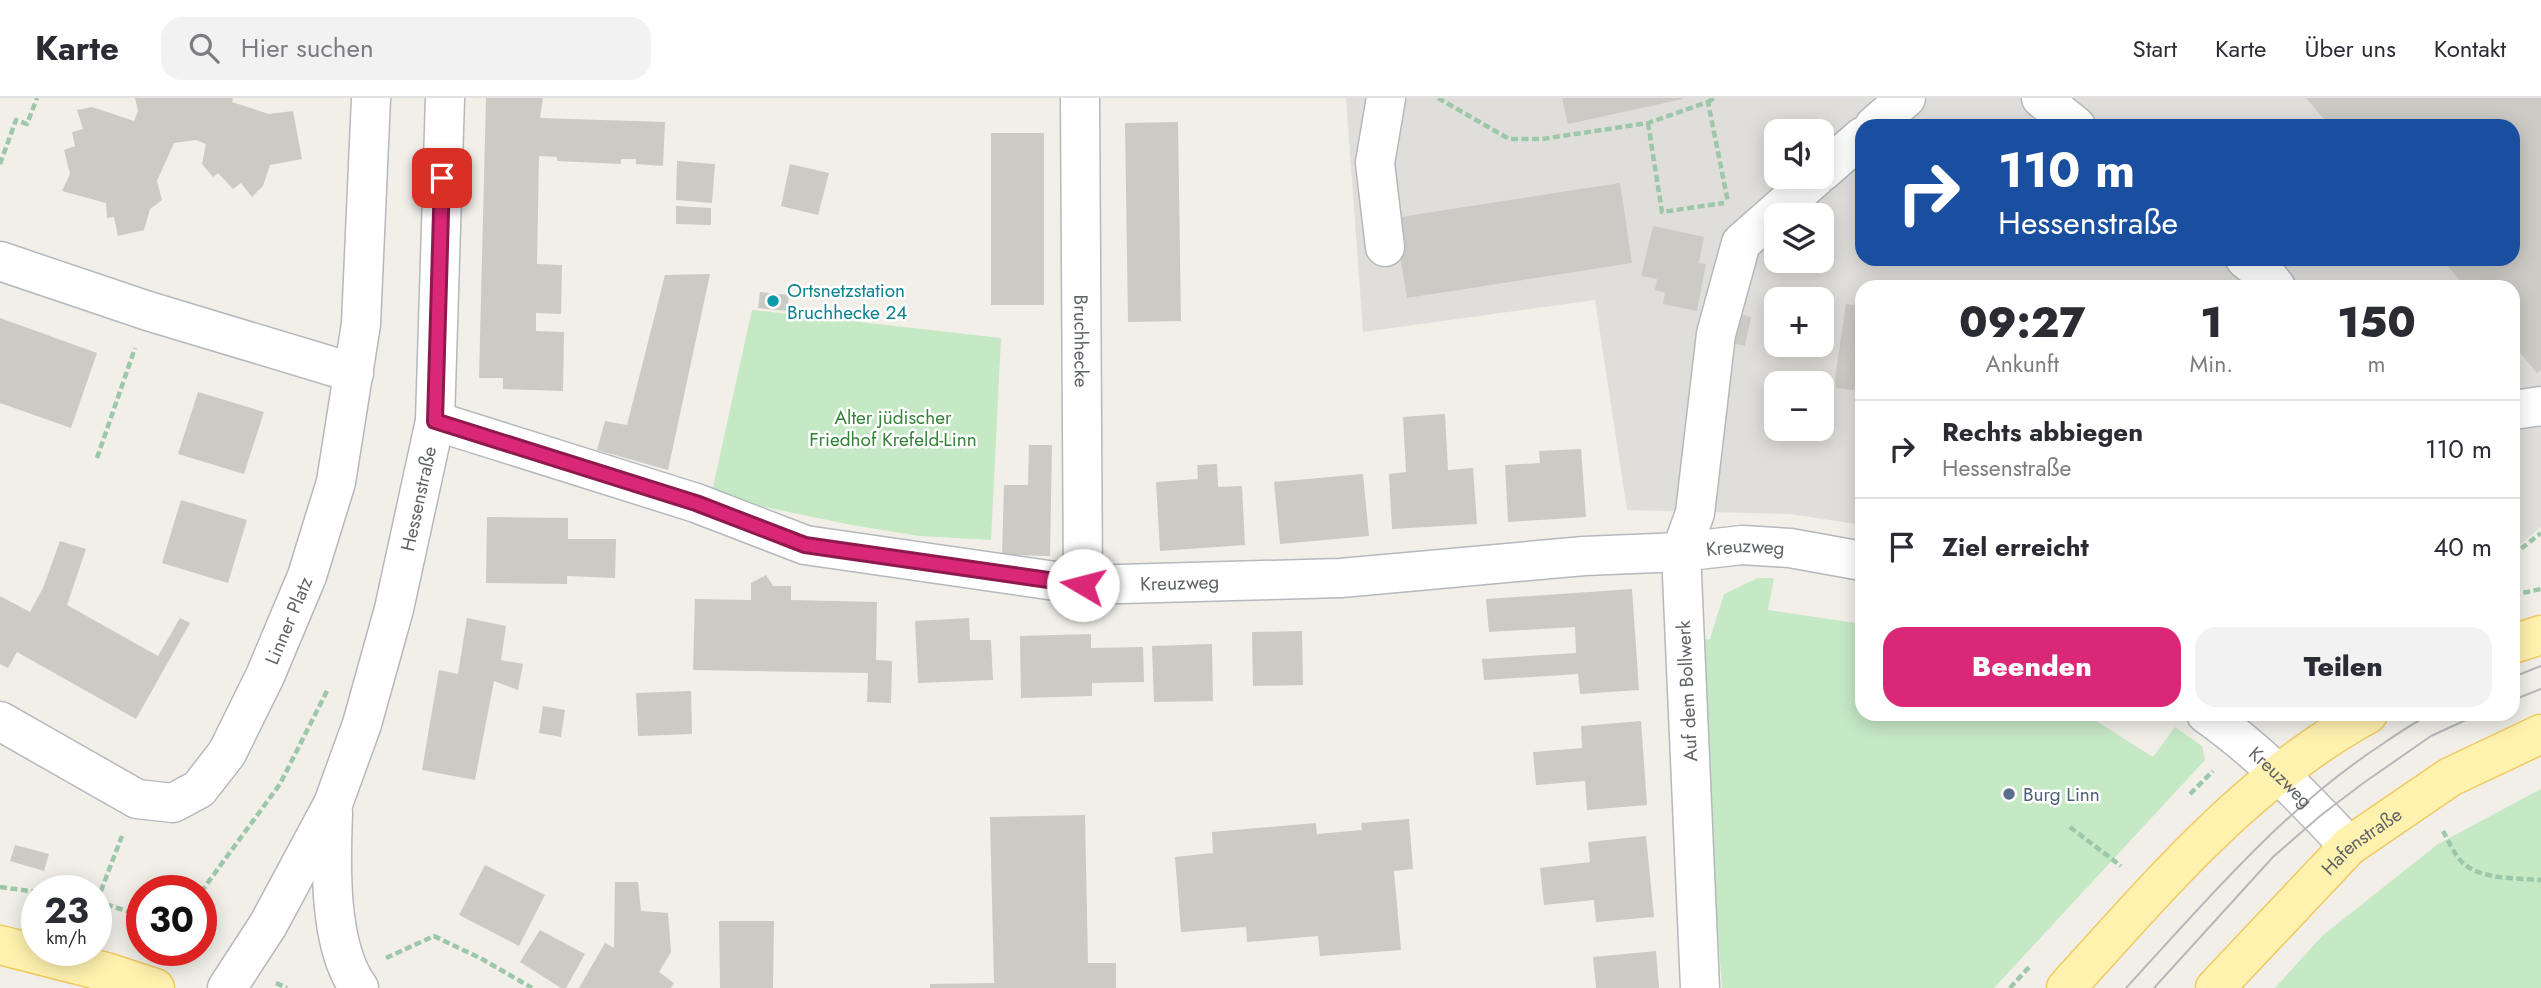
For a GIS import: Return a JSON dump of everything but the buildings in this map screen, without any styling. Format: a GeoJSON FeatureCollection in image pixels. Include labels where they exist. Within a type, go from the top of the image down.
{"type":"FeatureCollection","features":[{"type":"Feature","properties":{"kind":"main road"},"geometry":{"type":"LineString","coordinates":[[2520,642],[2541,635]]}},
{"type":"Feature","properties":{"kind":"main road"},"geometry":{"type":"LineString","coordinates":[[2066,988],[2188,855],[2278,773],[2350,721]]}},
{"type":"Feature","properties":{"kind":"main road","name":"Hafenstraße"},"geometry":{"type":"LineString","coordinates":[[2215,988],[2349,846],[2450,777],[2541,734]]}},
{"type":"Feature","properties":{"kind":"main road"},"geometry":{"type":"LineString","coordinates":[[0,945],[106,972],[155,988]]}},
{"type":"Feature","properties":{"kind":"street","name":"Linner Platz"},"geometry":{"type":"LineString","coordinates":[[137,799],[173,803],[198,789],[228,753],[265,676],[307,576],[336,482],[354,373],[362,311],[371,98]]}},
{"type":"Feature","properties":{"kind":"street","name":"Hessenstraße"},"geometry":{"type":"LineString","coordinates":[[227,988],[268,925],[333,804],[362,724],[394,609],[435,421],[445,98]]}},
{"type":"Feature","properties":{"kind":"street","name":"Bruchhecke"},"geometry":{"type":"LineString","coordinates":[[1080,98],[1083,585]]}},
{"type":"Feature","properties":{"kind":"street"},"geometry":{"type":"LineString","coordinates":[[1385,247],[1375,163],[1386,98]]}},
{"type":"Feature","properties":{"kind":"street"},"geometry":{"type":"LineString","coordinates":[[1882,119],[1906,98]]}},
{"type":"Feature","properties":{"kind":"street"},"geometry":{"type":"LineString","coordinates":[[2041,98],[2067,119]]}},
{"type":"Feature","properties":{"kind":"street"},"geometry":{"type":"LineString","coordinates":[[1834,162],[1855,143]]}},
{"type":"Feature","properties":{"kind":"street"},"geometry":{"type":"LineString","coordinates":[[1741,243],[1802,189]]}},
{"type":"Feature","properties":{"kind":"street","name":"Auf dem Bollwerk"},"geometry":{"type":"LineString","coordinates":[[1700,988],[1681,552],[1695,513],[1716,334],[1741,243]]}},
{"type":"Feature","properties":{"kind":"street"},"geometry":{"type":"LineString","coordinates":[[0,261],[148,311],[354,373]]}},
{"type":"Feature","properties":{"kind":"street"},"geometry":{"type":"LineString","coordinates":[[2254,266],[2270,280]]}},
{"type":"Feature","properties":{"kind":"street"},"geometry":{"type":"LineString","coordinates":[[2520,409],[2541,406]]}},
{"type":"Feature","properties":{"kind":"street","name":"Kreuzweg"},"geometry":{"type":"LineString","coordinates":[[435,421],[696,503],[805,545],[1083,585],[1341,578],[1742,545],[1790,548],[1855,560]]}},
{"type":"Feature","properties":{"kind":"street"},"geometry":{"type":"LineString","coordinates":[[0,721],[137,799]]}},
{"type":"Feature","properties":{"kind":"street","name":"Kreuzweg"},"geometry":{"type":"LineString","coordinates":[[2216,721],[2243,741],[2278,773],[2349,846]]}},
{"type":"Feature","properties":{"kind":"street","name":"Hessenstraße"},"geometry":{"type":"LineString","coordinates":[[333,804],[331,859],[335,920],[355,983]]}},
{"type":"Feature","properties":{"kind":"path"},"geometry":{"type":"LineString","coordinates":[[0,164],[16,120],[27,124],[37,98]]}},
{"type":"Feature","properties":{"kind":"path"},"geometry":{"type":"LineString","coordinates":[[1438,98],[1509,139],[1542,139],[1648,123],[1714,98]]}},
{"type":"Feature","properties":{"kind":"path"},"geometry":{"type":"LineString","coordinates":[[1708,102],[1728,202],[1741,243]]}},
{"type":"Feature","properties":{"kind":"path"},"geometry":{"type":"LineString","coordinates":[[1648,123],[1662,212],[1728,202]]}},
{"type":"Feature","properties":{"kind":"path"},"geometry":{"type":"LineString","coordinates":[[97,458],[148,311]]}},
{"type":"Feature","properties":{"kind":"path"},"geometry":{"type":"LineString","coordinates":[[2520,550],[2541,533]]}},
{"type":"Feature","properties":{"kind":"path"},"geometry":{"type":"LineString","coordinates":[[2520,594],[2541,589]]}},
{"type":"Feature","properties":{"kind":"path"},"geometry":{"type":"LineString","coordinates":[[213,875],[280,784],[332,680]]}},
{"type":"Feature","properties":{"kind":"path"},"geometry":{"type":"LineString","coordinates":[[106,875],[137,799]]}},
{"type":"Feature","properties":{"kind":"path"},"geometry":{"type":"LineString","coordinates":[[2434,838],[2455,824]]}},
{"type":"Feature","properties":{"kind":"path"},"geometry":{"type":"LineString","coordinates":[[2070,827],[2121,866]]}},
{"type":"Feature","properties":{"kind":"path"},"geometry":{"type":"LineString","coordinates":[[2444,831],[2464,864],[2483,873],[2541,880]]}},
{"type":"Feature","properties":{"kind":"path"},"geometry":{"type":"LineString","coordinates":[[0,887],[21,890]]}},
{"type":"Feature","properties":{"kind":"path"},"geometry":{"type":"LineString","coordinates":[[355,983],[393,953],[434,936],[482,959],[532,988]]}},
{"type":"Feature","properties":{"kind":"shaded area"},"geometry":{"type":"Polygon","coordinates":[[[1346,98],[2541,98],[2541,527],[2520,545],[2520,280],[1855,280],[1855,524],[1790,514],[1627,510],[1595,300],[1363,332],[1346,98]]]}},
{"type":"Feature","properties":{"kind":"green space","name":"Alter jüdischer Friedhof Krefeld-Linn"},"geometry":{"type":"Polygon","coordinates":[[[752,310],[1001,338],[991,540],[919,536],[711,496],[752,310]]]}},
{"type":"Feature","properties":{"kind":"green space"},"geometry":{"type":"Polygon","coordinates":[[[1758,578],[1774,578],[1768,610],[1855,623],[1855,721],[2096,721],[2153,757],[2175,727],[2202,746],[2205,760],[1994,988],[1722,988],[1697,641],[1710,639],[1724,594],[1758,578]]]}},
{"type":"Feature","properties":{"kind":"green space"},"geometry":{"type":"Polygon","coordinates":[[[2541,789],[2541,988],[2275,988],[2322,936],[2438,844],[2541,789]]]}},
{"type":"Feature","properties":{"kind":"tram line"},"geometry":{"type":"LineString","coordinates":[[2520,674],[2541,666]]}},
{"type":"Feature","properties":{"kind":"tram line"},"geometry":{"type":"LineString","coordinates":[[2520,697],[2541,689]]}},
{"type":"Feature","properties":{"kind":"tram line"},"geometry":{"type":"LineString","coordinates":[[2126,988],[2215,890],[2310,798],[2418,721]]}},
{"type":"Feature","properties":{"kind":"tram line"},"geometry":{"type":"LineString","coordinates":[[2154,988],[2273,857],[2320,816],[2431,736],[2464,721]]}},
{"type":"Feature","properties":{"kind":"place","name":"Ortsnetzstation Bruchhecke 24"},"geometry":{"type":"Point","coordinates":[773,301]}},
{"type":"Feature","properties":{"kind":"place","name":"Burg Linn"},"geometry":{"type":"Point","coordinates":[2009,794]}},
{"type":"Feature","properties":{"kind":"route"},"geometry":{"type":"LineString","coordinates":[[442,178],[435,421],[696,503],[805,545],[1083,585]]}}]}
